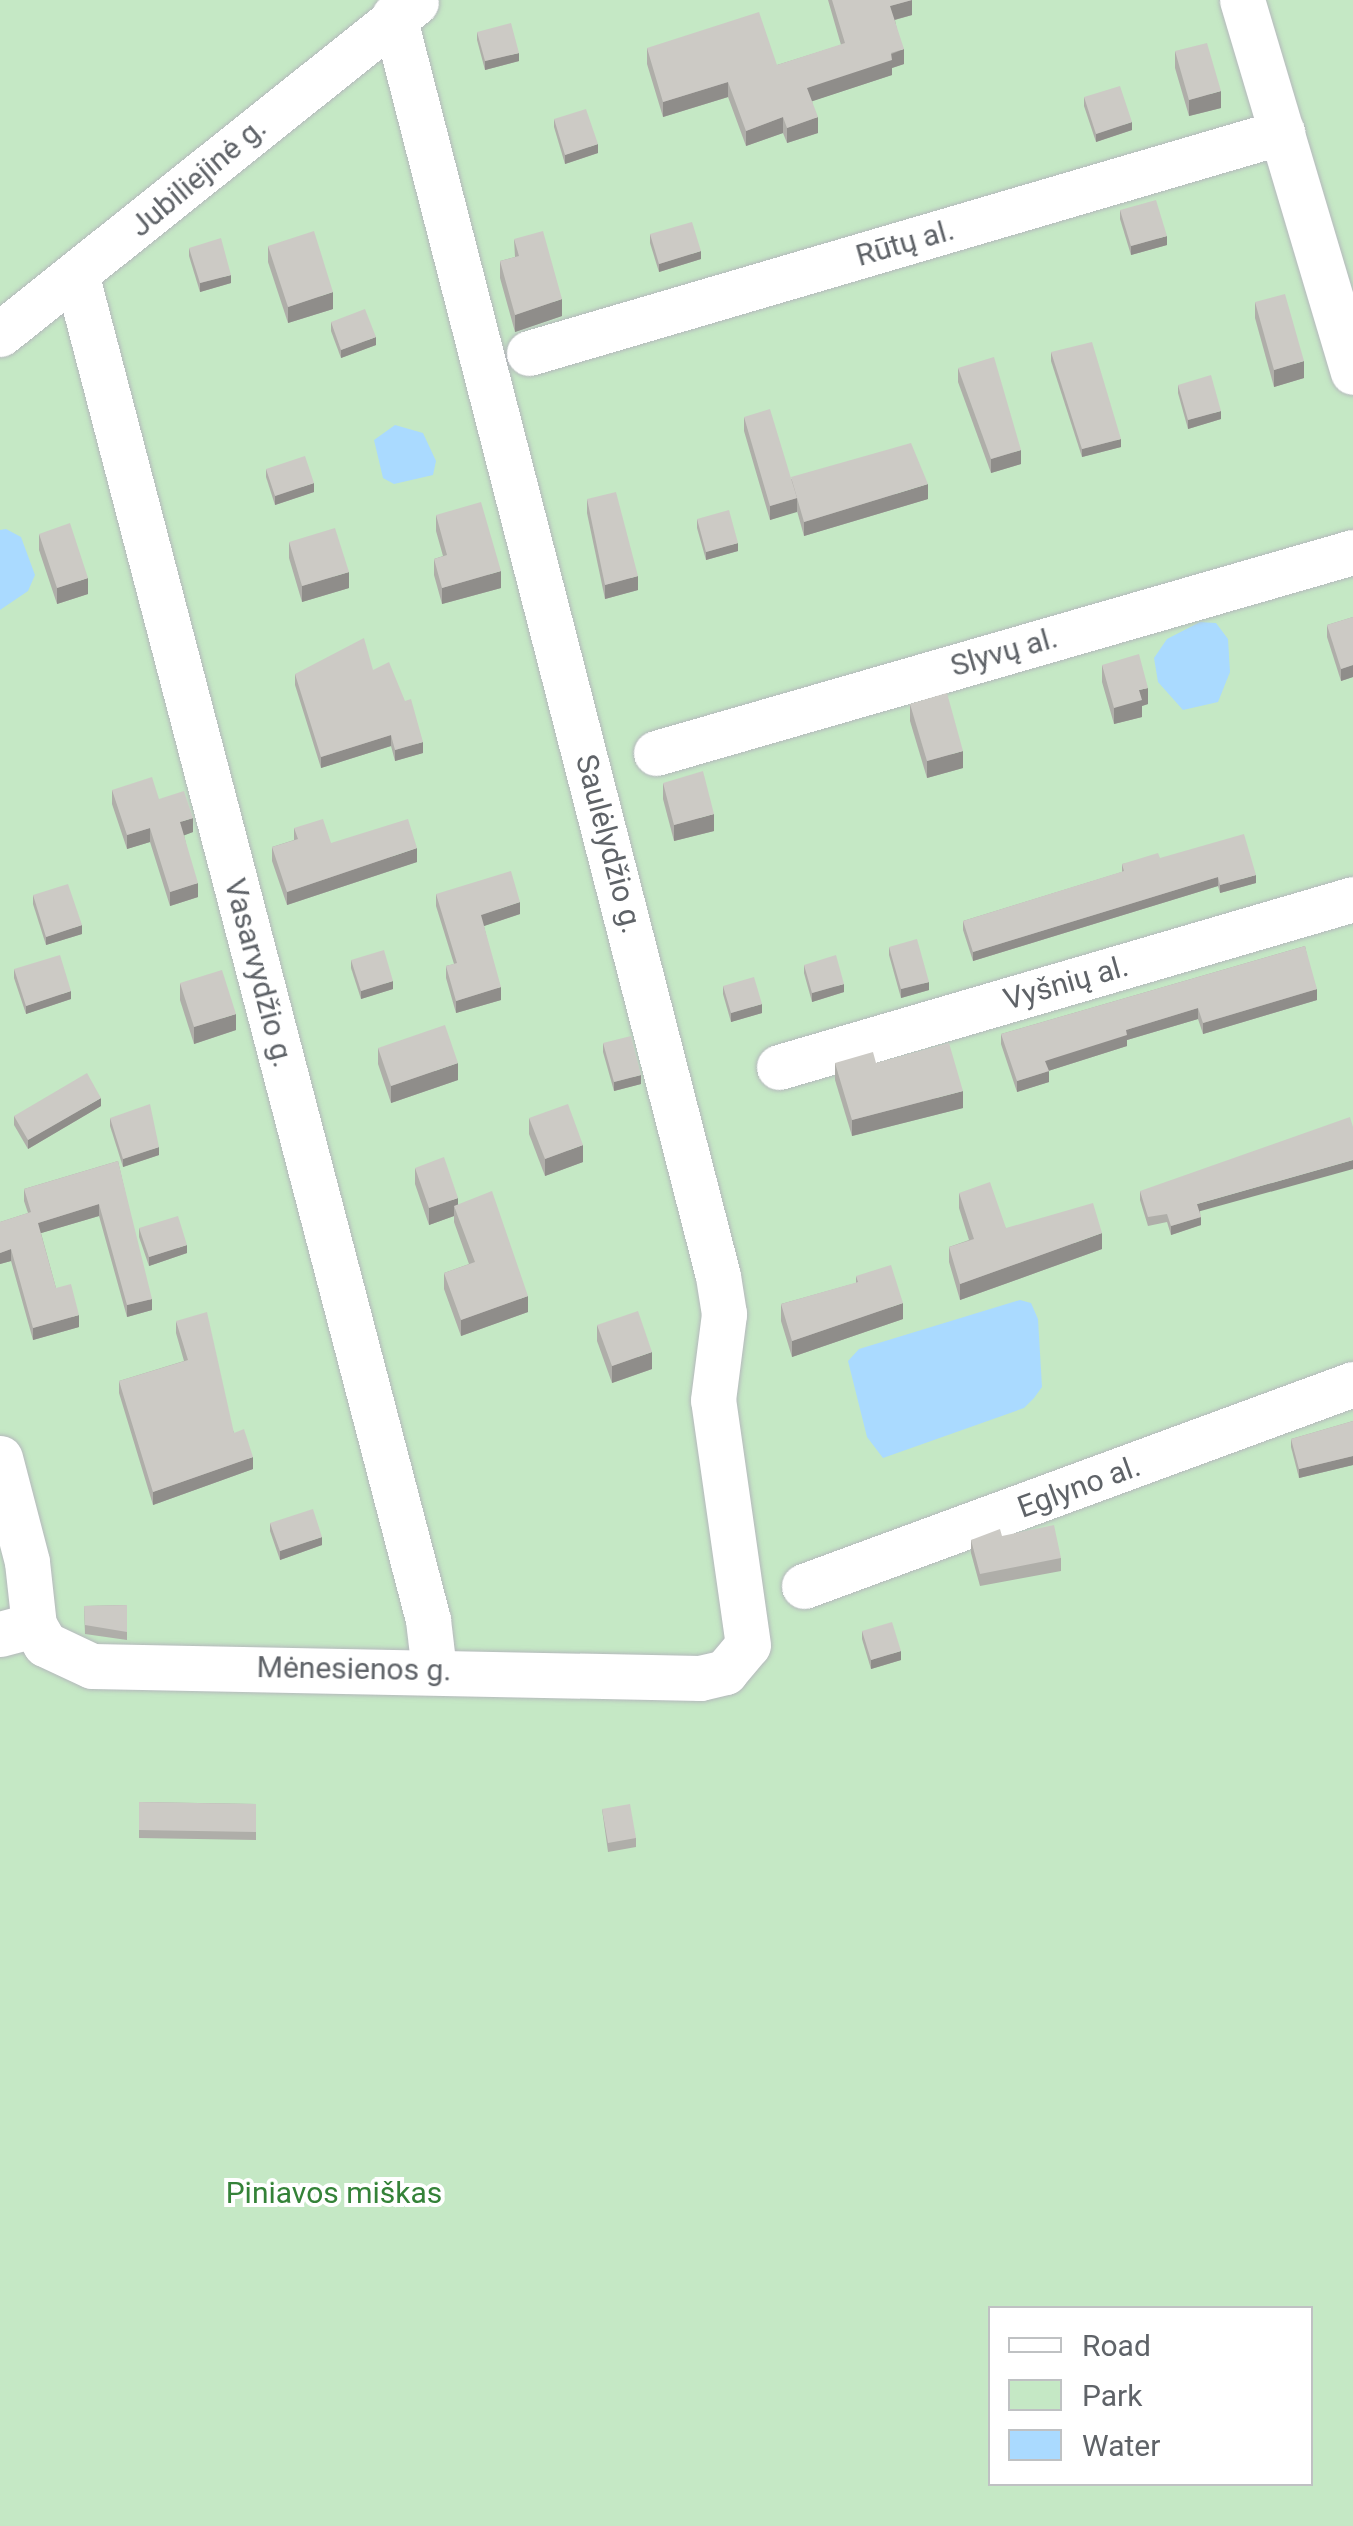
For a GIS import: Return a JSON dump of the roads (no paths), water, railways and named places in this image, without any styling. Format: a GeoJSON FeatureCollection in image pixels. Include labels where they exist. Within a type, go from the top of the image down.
{"type":"FeatureCollection","features":[{"type":"Feature","properties":{"kind":"street"},"geometry":{"type":"LineString","coordinates":[[1242,0],[1352,362]]}},
{"type":"Feature","properties":{"kind":"street","name":"Jubiliejinė g."},"geometry":{"type":"LineString","coordinates":[[0,334],[77,277],[406,8]]}},
{"type":"Feature","properties":{"kind":"street","name":"Saulėlydžio g."},"geometry":{"type":"LineString","coordinates":[[406,8],[718,1276],[724,1314],[712,1400],[748,1625],[748,1646],[724,1672]]}},
{"type":"Feature","properties":{"kind":"street","name":"Rūtų al."},"geometry":{"type":"LineString","coordinates":[[529,353],[1282,132]]}},
{"type":"Feature","properties":{"kind":"street","name":"Vasarvydžio g."},"geometry":{"type":"LineString","coordinates":[[77,277],[428,1620],[434,1670]]}},
{"type":"Feature","properties":{"kind":"street","name":"Slyvų al."},"geometry":{"type":"LineString","coordinates":[[656,753],[1353,552]]}},
{"type":"Feature","properties":{"kind":"street","name":"Vyšnių al."},"geometry":{"type":"LineString","coordinates":[[778,1067],[1353,899]]}},
{"type":"Feature","properties":{"kind":"street","name":"Eglyno al."},"geometry":{"type":"LineString","coordinates":[[804,1586],[1353,1384]]}},
{"type":"Feature","properties":{"kind":"street"},"geometry":{"type":"LineString","coordinates":[[0,1458],[27,1562],[17,1629]]}},
{"type":"Feature","properties":{"kind":"street","name":"Mėnesienos g."},"geometry":{"type":"LineString","coordinates":[[17,1629],[92,1666],[700,1678],[724,1672]]}},
{"type":"Feature","properties":{"kind":"water"},"geometry":{"type":"Polygon","coordinates":[[[395,425],[423,433],[436,461],[433,475],[394,484],[383,478],[374,440],[395,425]]]}},
{"type":"Feature","properties":{"kind":"water"},"geometry":{"type":"Polygon","coordinates":[[[0,530],[21,537],[35,575],[28,591],[0,610],[0,530]]]}},
{"type":"Feature","properties":{"kind":"water"},"geometry":{"type":"Polygon","coordinates":[[[1200,622],[1216,623],[1228,639],[1230,672],[1218,702],[1183,710],[1158,682],[1154,658],[1167,639],[1200,622]]]}},
{"type":"Feature","properties":{"kind":"water"},"geometry":{"type":"Polygon","coordinates":[[[1020,1300],[1031,1303],[1038,1319],[1042,1387],[1034,1398],[1024,1408],[883,1458],[867,1437],[848,1361],[859,1349],[1020,1300]]]}},
{"type":"Feature","properties":{"kind":"park label","name":"Piniavos miškas"},"geometry":{"type":"Point","coordinates":[334,2193]}}]}
